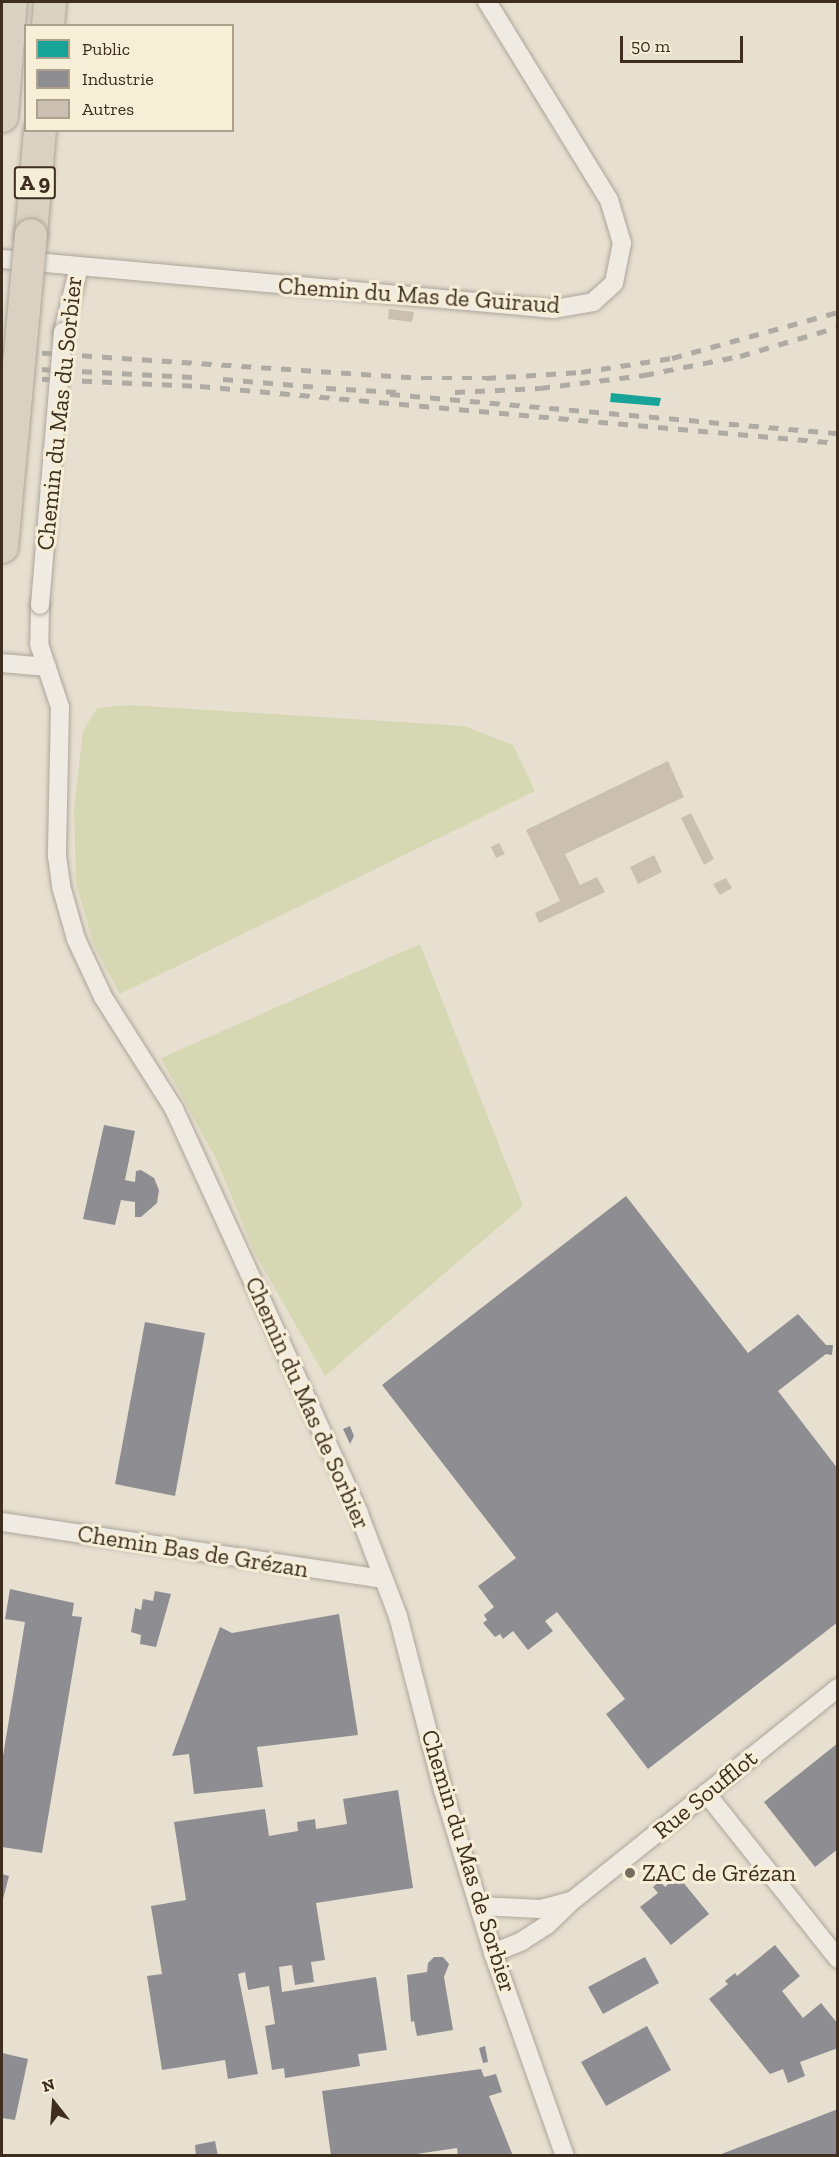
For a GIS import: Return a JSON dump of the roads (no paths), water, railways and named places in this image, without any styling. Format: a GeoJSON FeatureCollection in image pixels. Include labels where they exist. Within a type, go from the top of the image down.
{"type":"FeatureCollection","features":[{"type":"Feature","properties":{"kind":"highway"},"geometry":{"type":"LineString","coordinates":[[2,116],[11,2]]}},
{"type":"Feature","properties":{"kind":"highway"},"geometry":{"type":"LineString","coordinates":[[48,24],[50,2]]}},
{"type":"Feature","properties":{"kind":"highway","name":"A 9"},"geometry":{"type":"LineString","coordinates":[[2,547],[40,132]]}},
{"type":"Feature","properties":{"kind":"street","name":"Chemin du Mas de Guiraud"},"geometry":{"type":"LineString","coordinates":[[79,267],[554,309],[593,302],[615,283],[622,243],[609,200],[487,2]]}},
{"type":"Feature","properties":{"kind":"street","name":"Chemin du Mas du Sorbier"},"geometry":{"type":"LineString","coordinates":[[2,259],[79,267],[63,332],[40,605],[39,644],[47,667]]}},
{"type":"Feature","properties":{"kind":"street"},"geometry":{"type":"LineString","coordinates":[[2,663],[47,667]]}},
{"type":"Feature","properties":{"kind":"street","name":"Chemin du Mas de Sorbier"},"geometry":{"type":"LineString","coordinates":[[47,667],[60,708],[57,856],[61,886],[76,939],[103,997],[174,1109],[339,1465],[384,1579],[413,1668],[443,1790],[493,1953],[565,2156]]}},
{"type":"Feature","properties":{"kind":"street","name":"Chemin Bas de Grézan"},"geometry":{"type":"LineString","coordinates":[[2,1522],[384,1579]]}},
{"type":"Feature","properties":{"kind":"street","name":"Rue Soufflot"},"geometry":{"type":"LineString","coordinates":[[493,1953],[522,1941],[548,1924],[572,1900],[837,1688]]}},
{"type":"Feature","properties":{"kind":"street"},"geometry":{"type":"LineString","coordinates":[[706,1793],[837,1959]]}},
{"type":"Feature","properties":{"kind":"street","name":"Rue Soufflot"},"geometry":{"type":"LineString","coordinates":[[479,1906],[541,1909],[572,1900]]}},
{"type":"Feature","properties":{"kind":"railway"},"geometry":{"type":"LineString","coordinates":[[2,350],[422,378],[486,378],[581,372],[672,358],[838,312]]}},
{"type":"Feature","properties":{"kind":"railway"},"geometry":{"type":"LineString","coordinates":[[455,392],[540,388],[644,375],[740,356],[838,327]]}},
{"type":"Feature","properties":{"kind":"railway"},"geometry":{"type":"LineString","coordinates":[[2,367],[193,377]]}},
{"type":"Feature","properties":{"kind":"railway"},"geometry":{"type":"LineString","coordinates":[[2,377],[200,386],[838,443]]}},
{"type":"Feature","properties":{"kind":"railway"},"geometry":{"type":"LineString","coordinates":[[223,379],[319,387]]}},
{"type":"Feature","properties":{"kind":"railway"},"geometry":{"type":"LineString","coordinates":[[326,388],[398,392]]}},
{"type":"Feature","properties":{"kind":"railway"},"geometry":{"type":"LineString","coordinates":[[390,394],[838,433]]}},
{"type":"Feature","properties":{"kind":"place","name":"ZAC de Grézan"},"geometry":{"type":"Point","coordinates":[630,1873]}}]}
